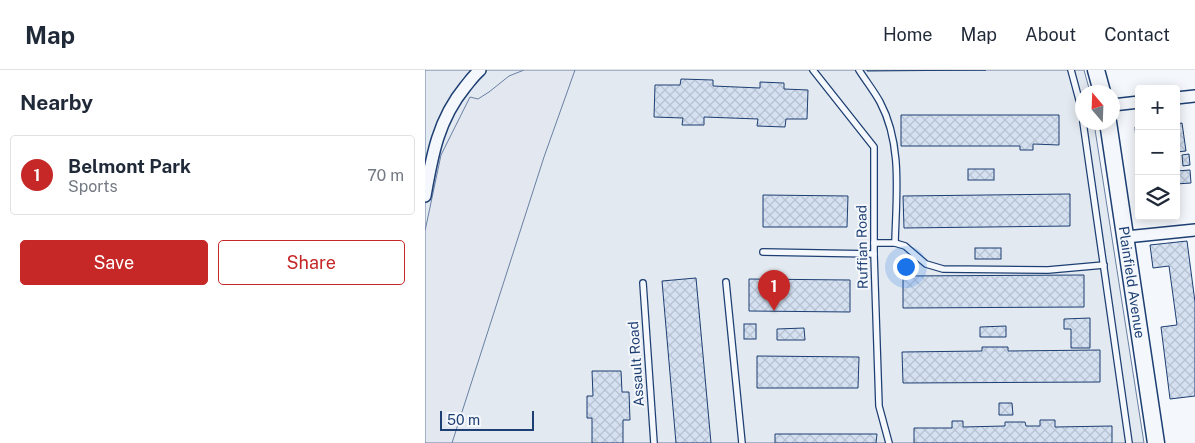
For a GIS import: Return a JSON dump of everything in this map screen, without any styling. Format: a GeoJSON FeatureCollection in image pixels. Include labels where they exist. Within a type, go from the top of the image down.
{"type":"FeatureCollection","features":[{"type":"Feature","properties":{"kind":"main road"},"geometry":{"type":"LineString","coordinates":[[1096,70],[1100,85]]}},
{"type":"Feature","properties":{"kind":"main road","name":"Plainfield Avenue"},"geometry":{"type":"LineString","coordinates":[[1109,130],[1156,443]]}},
{"type":"Feature","properties":{"kind":"street"},"geometry":{"type":"LineString","coordinates":[[425,196],[429,169],[445,116],[454,100],[480,70]]}},
{"type":"Feature","properties":{"kind":"street"},"geometry":{"type":"LineString","coordinates":[[1180,98],[1195,96]]}},
{"type":"Feature","properties":{"kind":"street"},"geometry":{"type":"LineString","coordinates":[[1120,103],[1135,102]]}},
{"type":"Feature","properties":{"kind":"street"},"geometry":{"type":"LineString","coordinates":[[1126,237],[1195,230]]}},
{"type":"Feature","properties":{"kind":"lane","name":"Ruffian Road"},"geometry":{"type":"LineString","coordinates":[[813,70],[874,147],[874,254],[879,406],[889,443]]}},
{"type":"Feature","properties":{"kind":"lane"},"geometry":{"type":"LineString","coordinates":[[859,70],[880,103],[889,125],[895,150],[895,243]]}},
{"type":"Feature","properties":{"kind":"lane"},"geometry":{"type":"LineString","coordinates":[[1071,70],[1075,85]]}},
{"type":"Feature","properties":{"kind":"lane"},"geometry":{"type":"LineString","coordinates":[[1084,130],[1129,443]]}},
{"type":"Feature","properties":{"kind":"lane"},"geometry":{"type":"LineString","coordinates":[[874,242],[895,243],[905,246],[926,264],[943,269],[1048,270],[1104,265]]}},
{"type":"Feature","properties":{"kind":"lane"},"geometry":{"type":"LineString","coordinates":[[763,252],[874,254]]}},
{"type":"Feature","properties":{"kind":"lane","name":"Assault Road"},"geometry":{"type":"LineString","coordinates":[[643,282],[654,443]]}},
{"type":"Feature","properties":{"kind":"lane"},"geometry":{"type":"LineString","coordinates":[[726,282],[742,443]]}},
{"type":"Feature","properties":{"kind":"shaded area"},"geometry":{"type":"Polygon","coordinates":[[[425,70],[1084,70],[1088,85],[1075,85],[1075,130],[1095,130],[1144,443],[425,443],[425,70]]]}},
{"type":"Feature","properties":{"kind":"shaded area"},"geometry":{"type":"Polygon","coordinates":[[[524,70],[575,70],[544,157],[452,443],[425,443],[425,231],[441,155],[470,97],[478,99],[509,76],[524,70]]]}},
{"type":"Feature","properties":{"kind":"building"},"geometry":{"type":"Polygon","coordinates":[[[867,70],[986,70],[867,71],[867,70]]]}},
{"type":"Feature","properties":{"kind":"building"},"geometry":{"type":"Polygon","coordinates":[[[681,79],[713,80],[713,86],[760,88],[760,82],[784,83],[784,89],[808,90],[807,119],[786,119],[785,127],[757,126],[758,119],[704,117],[704,125],[682,125],[683,118],[654,117],[655,85],[680,85],[681,79]]]}},
{"type":"Feature","properties":{"kind":"building"},"geometry":{"type":"Polygon","coordinates":[[[901,115],[1059,115],[1059,145],[1033,144],[1033,150],[1020,150],[1020,146],[901,146],[901,115]]]}},
{"type":"Feature","properties":{"kind":"building"},"geometry":{"type":"Polygon","coordinates":[[[1180,123],[1182,123],[1186,151],[1180,152],[1180,123]]]}},
{"type":"Feature","properties":{"kind":"building"},"geometry":{"type":"Polygon","coordinates":[[[1189,154],[1190,165],[1183,166],[1182,155],[1189,154]]]}},
{"type":"Feature","properties":{"kind":"building"},"geometry":{"type":"Polygon","coordinates":[[[968,169],[994,169],[994,180],[968,180],[968,169]]]}},
{"type":"Feature","properties":{"kind":"building"},"geometry":{"type":"Polygon","coordinates":[[[1190,170],[1191,183],[1180,184],[1180,171],[1190,170]]]}},
{"type":"Feature","properties":{"kind":"building"},"geometry":{"type":"Polygon","coordinates":[[[1070,194],[1070,226],[904,228],[903,196],[1070,194]]]}},
{"type":"Feature","properties":{"kind":"building"},"geometry":{"type":"Polygon","coordinates":[[[763,195],[848,196],[847,227],[763,227],[763,195]]]}},
{"type":"Feature","properties":{"kind":"building"},"geometry":{"type":"Polygon","coordinates":[[[1187,241],[1195,302],[1195,396],[1170,399],[1161,327],[1177,325],[1169,266],[1153,268],[1150,245],[1187,241]]]}},
{"type":"Feature","properties":{"kind":"building"},"geometry":{"type":"Polygon","coordinates":[[[975,248],[1001,248],[1001,259],[975,259],[975,248]]]}},
{"type":"Feature","properties":{"kind":"building"},"geometry":{"type":"Polygon","coordinates":[[[1084,275],[1084,307],[903,308],[903,276],[1084,275]]]}},
{"type":"Feature","properties":{"kind":"building"},"geometry":{"type":"Polygon","coordinates":[[[696,278],[711,443],[676,443],[662,281],[696,278]]]}},
{"type":"Feature","properties":{"kind":"building"},"geometry":{"type":"Polygon","coordinates":[[[749,279],[850,280],[850,312],[749,311],[749,279]]]}},
{"type":"Feature","properties":{"kind":"building"},"geometry":{"type":"Polygon","coordinates":[[[1090,318],[1090,348],[1071,348],[1071,329],[1064,329],[1064,319],[1090,318]]]}},
{"type":"Feature","properties":{"kind":"building"},"geometry":{"type":"Polygon","coordinates":[[[744,324],[756,324],[756,339],[744,339],[744,324]]]}},
{"type":"Feature","properties":{"kind":"building"},"geometry":{"type":"Polygon","coordinates":[[[1006,326],[1006,337],[980,337],[980,327],[1006,326]]]}},
{"type":"Feature","properties":{"kind":"building"},"geometry":{"type":"Polygon","coordinates":[[[804,328],[805,340],[777,340],[777,329],[804,328]]]}},
{"type":"Feature","properties":{"kind":"building"},"geometry":{"type":"Polygon","coordinates":[[[982,347],[1008,347],[1008,351],[1100,350],[1100,382],[903,383],[902,352],[982,351],[982,347]]]}},
{"type":"Feature","properties":{"kind":"building"},"geometry":{"type":"Polygon","coordinates":[[[757,356],[859,357],[858,388],[757,388],[757,356]]]}},
{"type":"Feature","properties":{"kind":"building"},"geometry":{"type":"Polygon","coordinates":[[[592,371],[621,371],[622,392],[629,392],[630,420],[623,420],[623,443],[592,443],[592,418],[587,418],[587,396],[593,396],[592,371]]]}},
{"type":"Feature","properties":{"kind":"building"},"geometry":{"type":"Polygon","coordinates":[[[999,403],[1012,403],[1013,415],[999,415],[999,403]]]}},
{"type":"Feature","properties":{"kind":"building"},"geometry":{"type":"Polygon","coordinates":[[[1040,420],[1055,420],[1055,427],[1112,426],[1112,443],[914,443],[914,428],[952,428],[952,421],[963,421],[963,427],[1005,426],[1005,422],[1025,422],[1026,426],[1040,426],[1040,420]]]}},
{"type":"Feature","properties":{"kind":"building"},"geometry":{"type":"Polygon","coordinates":[[[775,434],[877,434],[876,443],[775,443],[775,434]]]}},
{"type":"Feature","properties":{"kind":"place","name":"Belmont Park"},"geometry":{"type":"Point","coordinates":[774,311]}}]}
